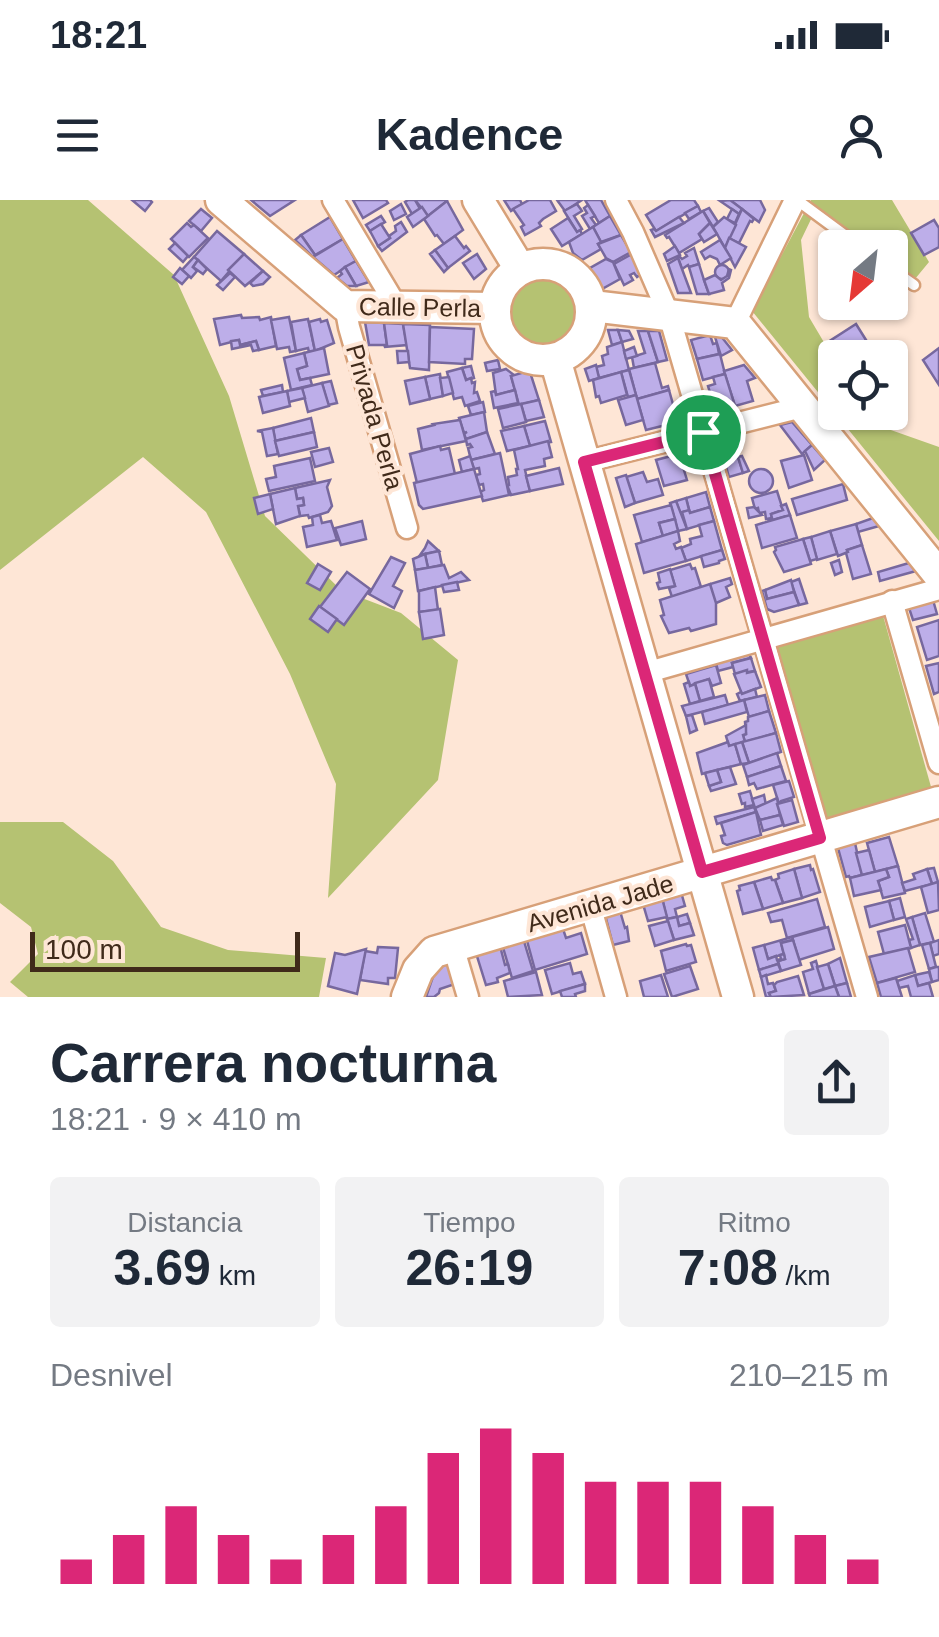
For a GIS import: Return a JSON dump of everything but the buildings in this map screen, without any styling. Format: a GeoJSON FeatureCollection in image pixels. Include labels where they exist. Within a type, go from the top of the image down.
{"type":"FeatureCollection","features":[{"type":"Feature","properties":{"kind":"street"},"geometry":{"type":"LineString","coordinates":[[221,200],[345,306]]}},
{"type":"Feature","properties":{"kind":"street"},"geometry":{"type":"LineString","coordinates":[[333,200],[398,307]]}},
{"type":"Feature","properties":{"kind":"street"},"geometry":{"type":"LineString","coordinates":[[478,200],[520,269]]}},
{"type":"Feature","properties":{"kind":"street"},"geometry":{"type":"LineString","coordinates":[[616,200],[669,315],[867,997]]}},
{"type":"Feature","properties":{"kind":"street"},"geometry":{"type":"LineString","coordinates":[[735,323],[788,204]]}},
{"type":"Feature","properties":{"kind":"street"},"geometry":{"type":"LineString","coordinates":[[534,264],[566,269],[578,278],[592,306],[583,340],[571,352],[554,359],[532,359],[513,349],[499,332],[495,308],[502,287],[520,269],[534,264]]}},
{"type":"Feature","properties":{"kind":"street","name":"Calle Perla"},"geometry":{"type":"LineString","coordinates":[[345,306],[495,308]]}},
{"type":"Feature","properties":{"kind":"street","name":"Privada Perla"},"geometry":{"type":"LineString","coordinates":[[345,306],[407,528]]}},
{"type":"Feature","properties":{"kind":"street"},"geometry":{"type":"LineString","coordinates":[[592,306],[735,323],[939,576]]}},
{"type":"Feature","properties":{"kind":"street"},"geometry":{"type":"LineString","coordinates":[[554,359],[738,997]]}},
{"type":"Feature","properties":{"kind":"street"},"geometry":{"type":"LineString","coordinates":[[584,462],[802,407]]}},
{"type":"Feature","properties":{"kind":"street"},"geometry":{"type":"LineString","coordinates":[[645,674],[939,589]]}},
{"type":"Feature","properties":{"kind":"street"},"geometry":{"type":"LineString","coordinates":[[892,601],[939,763]]}},
{"type":"Feature","properties":{"kind":"street","name":"Avenida Jade"},"geometry":{"type":"LineString","coordinates":[[443,949],[939,802]]}},
{"type":"Feature","properties":{"kind":"street"},"geometry":{"type":"LineString","coordinates":[[590,905],[616,997]]}},
{"type":"Feature","properties":{"kind":"street"},"geometry":{"type":"LineString","coordinates":[[407,997],[418,970],[443,949],[468,997]]}},
{"type":"Feature","properties":{"kind":"lane"},"geometry":{"type":"LineString","coordinates":[[788,204],[832,230]]}},
{"type":"Feature","properties":{"kind":"lane"},"geometry":{"type":"LineString","coordinates":[[908,281],[914,285]]}},
{"type":"Feature","properties":{"kind":"green space"},"geometry":{"type":"Polygon","coordinates":[[[0,200],[88,200],[174,275],[229,396],[265,516],[341,590],[401,613],[458,660],[438,780],[328,898],[336,784],[290,674],[206,512],[143,457],[0,570],[0,200]]]}},
{"type":"Feature","properties":{"kind":"green space"},"geometry":{"type":"Polygon","coordinates":[[[811,200],[892,200],[929,262],[915,279],[908,275],[908,230],[840,230],[814,213],[801,240],[809,317],[823,340],[818,340],[818,392],[752,311],[811,200]]]}},
{"type":"Feature","properties":{"kind":"green space"},"geometry":{"type":"Polygon","coordinates":[[[542,276],[566,286],[576,310],[566,334],[542,344],[518,334],[508,310],[518,286],[542,276]]]}},
{"type":"Feature","properties":{"kind":"green space"},"geometry":{"type":"Polygon","coordinates":[[[849,430],[891,430],[939,447],[939,541],[849,430]]]}},
{"type":"Feature","properties":{"kind":"green space"},"geometry":{"type":"Polygon","coordinates":[[[882,612],[933,794],[825,818],[775,644],[882,612]]]}},
{"type":"Feature","properties":{"kind":"green space"},"geometry":{"type":"Polygon","coordinates":[[[0,822],[63,822],[113,861],[161,927],[228,950],[326,958],[319,997],[28,997],[10,982],[38,954],[31,927],[0,903],[0,822]]]}},
{"type":"Feature","properties":{"kind":"route"},"geometry":{"type":"LineString","coordinates":[[703,432],[820,838],[702,872],[584,462],[703,432]]}}]}
